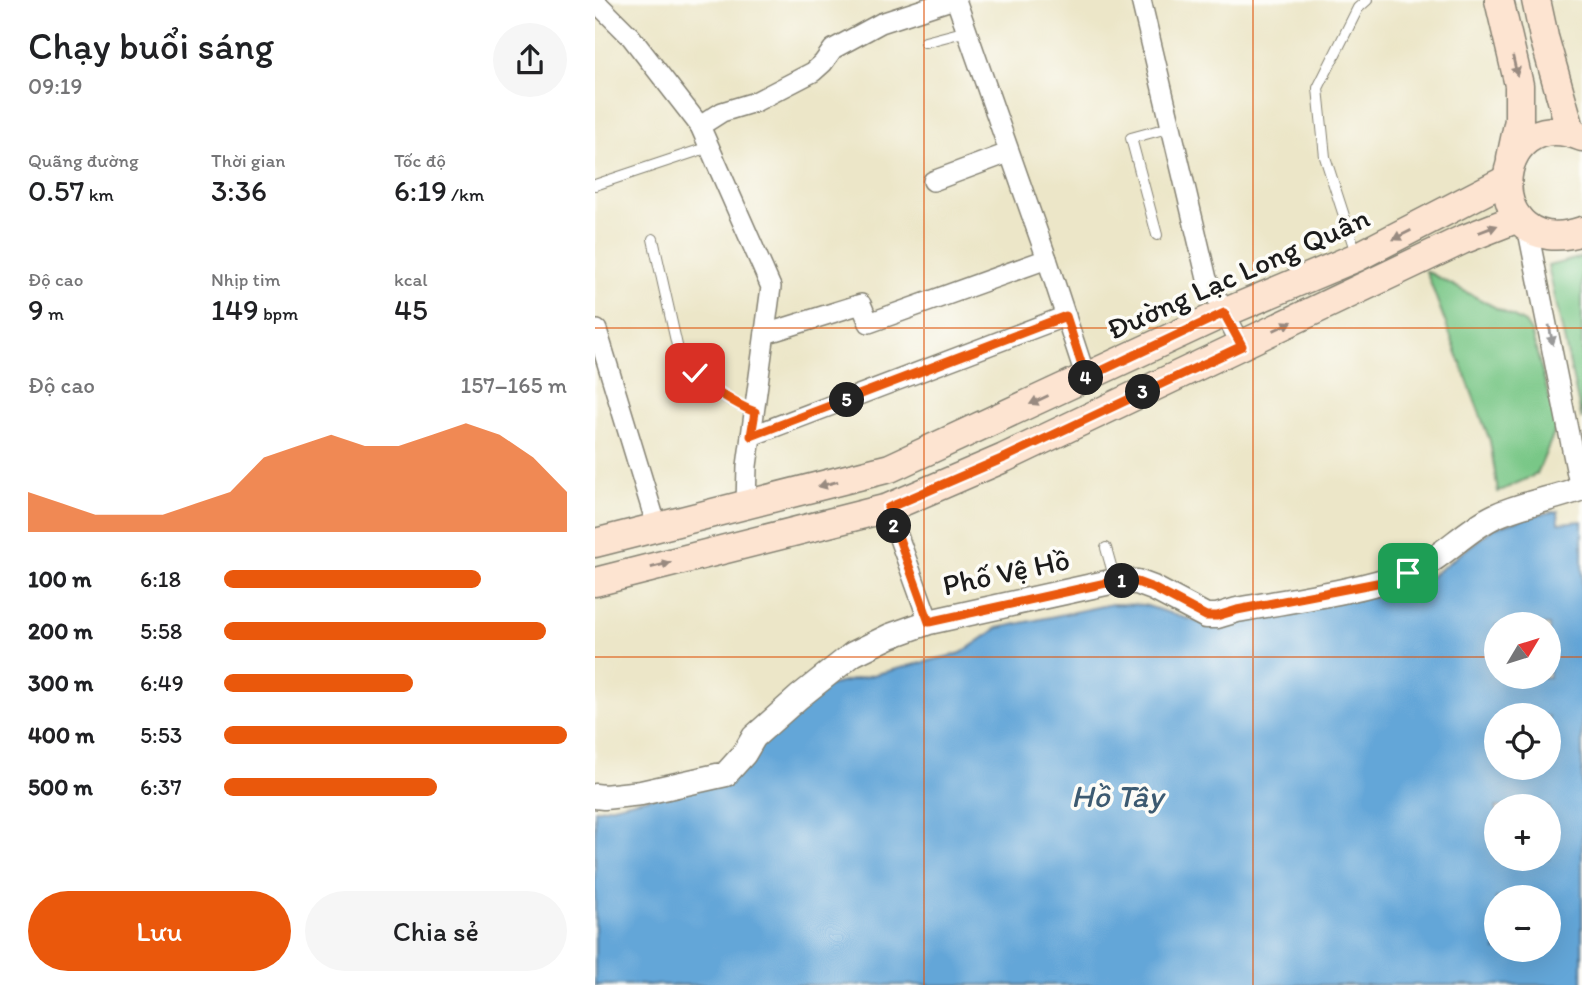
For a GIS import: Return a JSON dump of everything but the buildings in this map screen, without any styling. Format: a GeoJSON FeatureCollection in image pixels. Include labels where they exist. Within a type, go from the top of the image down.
{"type":"FeatureCollection","features":[{"type":"Feature","properties":{"kind":"main road"},"geometry":{"type":"LineString","coordinates":[[1499,0],[1519,85],[1519,120],[1507,171],[1511,206],[1523,222],[1553,236],[1582,231]]}},
{"type":"Feature","properties":{"kind":"main road"},"geometry":{"type":"LineString","coordinates":[[1507,171],[1517,150],[1541,133],[1556,130],[1577,134],[1544,37],[1536,0]]}},
{"type":"Feature","properties":{"kind":"main road","name":"Đường Lạc Long Quân"},"geometry":{"type":"LineString","coordinates":[[595,543],[890,468],[1224,313],[1357,257],[1507,171]]}},
{"type":"Feature","properties":{"kind":"main road"},"geometry":{"type":"LineString","coordinates":[[595,582],[888,508],[1004,458],[1462,240],[1523,222]]}},
{"type":"Feature","properties":{"kind":"street"},"geometry":{"type":"LineString","coordinates":[[699,126],[722,112],[755,102],[813,72],[833,49],[881,23],[954,0],[1047,259],[1086,378]]}},
{"type":"Feature","properties":{"kind":"street"},"geometry":{"type":"LineString","coordinates":[[1141,0],[1207,279],[1242,346]]}},
{"type":"Feature","properties":{"kind":"street"},"geometry":{"type":"LineString","coordinates":[[595,2],[631,37],[699,126],[771,287],[751,436],[746,505]]}},
{"type":"Feature","properties":{"kind":"street"},"geometry":{"type":"LineString","coordinates":[[933,181],[1009,153]]}},
{"type":"Feature","properties":{"kind":"street"},"geometry":{"type":"LineString","coordinates":[[1523,222],[1581,489]]}},
{"type":"Feature","properties":{"kind":"street"},"geometry":{"type":"LineString","coordinates":[[765,334],[861,304],[869,323],[1047,259]]}},
{"type":"Feature","properties":{"kind":"street"},"geometry":{"type":"LineString","coordinates":[[751,436],[1066,316]]}},
{"type":"Feature","properties":{"kind":"street"},"geometry":{"type":"LineString","coordinates":[[597,330],[657,527]]}},
{"type":"Feature","properties":{"kind":"street","name":"Phố Vệ Hồ"},"geometry":{"type":"LineString","coordinates":[[595,796],[641,793],[726,774],[744,754],[754,737],[853,654],[890,636],[929,622],[1115,581],[1137,582],[1206,616],[1217,616],[1382,582],[1408,573],[1493,517],[1539,500],[1581,489]]}},
{"type":"Feature","properties":{"kind":"street"},"geometry":{"type":"LineString","coordinates":[[888,508],[929,622]]}},
{"type":"Feature","properties":{"kind":"lane"},"geometry":{"type":"LineString","coordinates":[[1357,257],[1325,157],[1318,88],[1358,8],[1367,0]]}},
{"type":"Feature","properties":{"kind":"lane"},"geometry":{"type":"LineString","coordinates":[[925,42],[967,32]]}},
{"type":"Feature","properties":{"kind":"lane"},"geometry":{"type":"LineString","coordinates":[[1157,235],[1131,138],[1171,127]]}},
{"type":"Feature","properties":{"kind":"lane"},"geometry":{"type":"LineString","coordinates":[[595,185],[709,147]]}},
{"type":"Feature","properties":{"kind":"lane"},"geometry":{"type":"LineString","coordinates":[[653,239],[682,357],[711,387],[755,412]]}},
{"type":"Feature","properties":{"kind":"lane"},"geometry":{"type":"LineString","coordinates":[[1106,548],[1115,581]]}},
{"type":"Feature","properties":{"kind":"green space"},"geometry":{"type":"Polygon","coordinates":[[[1582,257],[1582,420],[1548,266],[1582,257]]]}},
{"type":"Feature","properties":{"kind":"green space"},"geometry":{"type":"Polygon","coordinates":[[[1426,271],[1525,323],[1531,332],[1557,426],[1537,474],[1498,492],[1490,441],[1426,271]]]}},
{"type":"Feature","properties":{"kind":"water","name":"Hồ Tây"},"geometry":{"type":"Polygon","coordinates":[[[1558,511],[1559,523],[1582,521],[1582,985],[595,985],[595,810],[729,779],[800,706],[824,687],[961,653],[998,628],[1112,604],[1144,605],[1211,626],[1408,587],[1430,577],[1494,528],[1558,511]]]}},
{"type":"Feature","properties":{"kind":"route"},"geometry":{"type":"LineString","coordinates":[[695,373],[711,387],[755,412],[751,436],[1066,316],[1086,378],[1224,313],[1242,346],[1004,458],[888,508],[929,622],[1115,581],[1137,582],[1206,616],[1217,616],[1382,582],[1408,573]]}}]}
